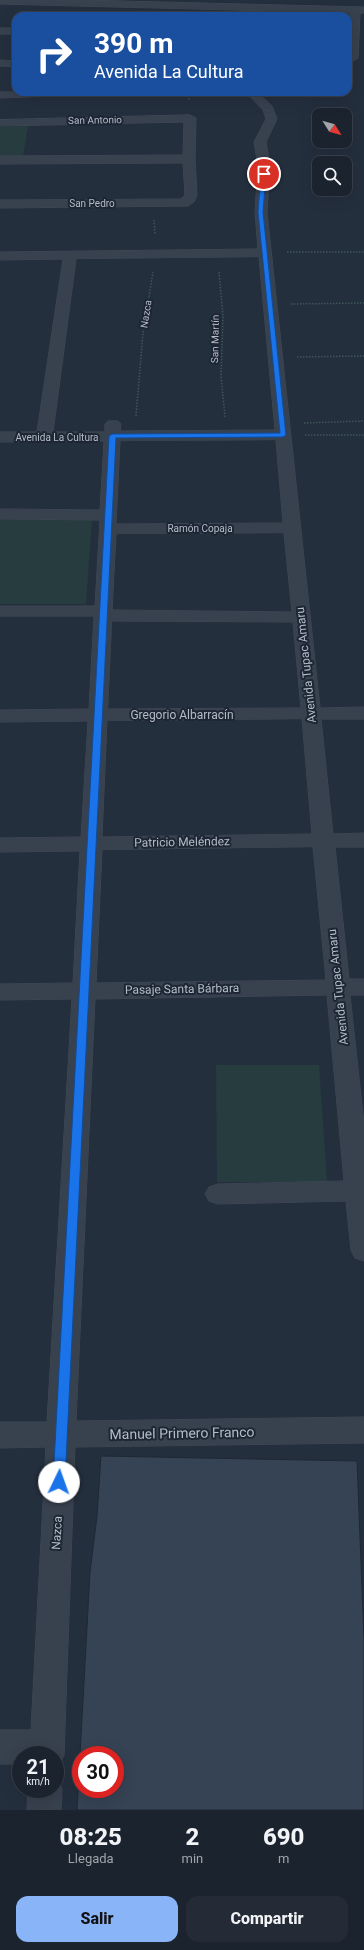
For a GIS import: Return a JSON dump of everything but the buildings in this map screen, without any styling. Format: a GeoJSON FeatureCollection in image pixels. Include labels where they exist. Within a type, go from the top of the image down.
{"type":"FeatureCollection","features":[{"type":"Feature","properties":{"kind":"street"},"geometry":{"type":"LineString","coordinates":[[0,1],[359,10],[352,37]]}},
{"type":"Feature","properties":{"kind":"street"},"geometry":{"type":"LineString","coordinates":[[79,12],[84,2]]}},
{"type":"Feature","properties":{"kind":"street"},"geometry":{"type":"LineString","coordinates":[[0,31],[12,31]]}},
{"type":"Feature","properties":{"kind":"street"},"geometry":{"type":"LineString","coordinates":[[352,45],[355,58]]}},
{"type":"Feature","properties":{"kind":"street"},"geometry":{"type":"LineString","coordinates":[[0,63],[12,64]]}},
{"type":"Feature","properties":{"kind":"street"},"geometry":{"type":"LineString","coordinates":[[0,95],[12,94]]}},
{"type":"Feature","properties":{"kind":"street"},"geometry":{"type":"LineString","coordinates":[[43,96],[45,114]]}},
{"type":"Feature","properties":{"kind":"street","name":"Avenida Tupac Amaru"},"geometry":{"type":"LineString","coordinates":[[255,96],[269,109],[272,116],[271,124],[262,135],[260,147],[264,166],[261,212],[338,987],[359,1151],[358,1192],[364,1250]]}},
{"type":"Feature","properties":{"kind":"street","name":"San Antonio"},"geometry":{"type":"LineString","coordinates":[[0,123],[45,114],[190,118],[189,159]]}},
{"type":"Feature","properties":{"kind":"street"},"geometry":{"type":"LineString","coordinates":[[0,160],[189,159]]}},
{"type":"Feature","properties":{"kind":"street","name":"San Pedro"},"geometry":{"type":"LineString","coordinates":[[0,204],[184,203],[190,199],[191,195],[189,159]]}},
{"type":"Feature","properties":{"kind":"street"},"geometry":{"type":"LineString","coordinates":[[0,256],[265,253]]}},
{"type":"Feature","properties":{"kind":"street"},"geometry":{"type":"LineString","coordinates":[[45,431],[70,255]]}},
{"type":"Feature","properties":{"kind":"street","name":"Avenida La Cultura"},"geometry":{"type":"LineString","coordinates":[[0,437],[45,431],[225,424],[282,429]]}},
{"type":"Feature","properties":{"kind":"street","name":"Avenida La Cultura"},"geometry":{"type":"LineString","coordinates":[[0,425],[45,431]]}},
{"type":"Feature","properties":{"kind":"street","name":"Avenida La Cultura"},"geometry":{"type":"LineString","coordinates":[[120,428],[282,429]]}},
{"type":"Feature","properties":{"kind":"street","name":"Nazca"},"geometry":{"type":"LineString","coordinates":[[47,1746],[61,1435],[108,522],[120,428]]}},
{"type":"Feature","properties":{"kind":"street","name":"Ramón Copaja"},"geometry":{"type":"LineString","coordinates":[[0,514],[108,522],[292,528]]}},
{"type":"Feature","properties":{"kind":"street"},"geometry":{"type":"LineString","coordinates":[[0,611],[301,617]]}},
{"type":"Feature","properties":{"kind":"street","name":"Gregorio Albarracín"},"geometry":{"type":"LineString","coordinates":[[0,716],[364,713]]}},
{"type":"Feature","properties":{"kind":"street","name":"Patricio Meléndez"},"geometry":{"type":"LineString","coordinates":[[0,845],[364,840]]}},
{"type":"Feature","properties":{"kind":"street","name":"Pasaje Santa Bárbara"},"geometry":{"type":"LineString","coordinates":[[0,992],[364,987]]}},
{"type":"Feature","properties":{"kind":"street"},"geometry":{"type":"LineString","coordinates":[[218,1194],[358,1192]]}},
{"type":"Feature","properties":{"kind":"street","name":"Manuel Primero Franco"},"geometry":{"type":"LineString","coordinates":[[0,1435],[364,1430]]}},
{"type":"Feature","properties":{"kind":"street"},"geometry":{"type":"LineString","coordinates":[[0,1747],[12,1748]]}},
{"type":"Feature","properties":{"kind":"street"},"geometry":{"type":"LineString","coordinates":[[44,1810],[45,1798]]}},
{"type":"Feature","properties":{"kind":"path","name":"Nazca"},"geometry":{"type":"LineString","coordinates":[[120,428],[143,333],[155,255],[153,203]]}},
{"type":"Feature","properties":{"kind":"path"},"geometry":{"type":"LineString","coordinates":[[265,253],[364,252]]}},
{"type":"Feature","properties":{"kind":"path","name":"San Martín"},"geometry":{"type":"LineString","coordinates":[[216,254],[223,316],[221,376],[225,424]]}},
{"type":"Feature","properties":{"kind":"path"},"geometry":{"type":"LineString","coordinates":[[270,304],[364,303]]}},
{"type":"Feature","properties":{"kind":"path"},"geometry":{"type":"LineString","coordinates":[[275,358],[364,356]]}},
{"type":"Feature","properties":{"kind":"path"},"geometry":{"type":"LineString","coordinates":[[282,429],[364,421]]}},
{"type":"Feature","properties":{"kind":"path"},"geometry":{"type":"LineString","coordinates":[[282,429],[364,435]]}},
{"type":"Feature","properties":{"kind":"green space"},"geometry":{"type":"Polygon","coordinates":[[[28,126],[23,157],[0,157],[0,127],[28,126]]]}},
{"type":"Feature","properties":{"kind":"green space"},"geometry":{"type":"Polygon","coordinates":[[[0,520],[92,520],[86,604],[0,604],[0,520]]]}},
{"type":"Feature","properties":{"kind":"green space"},"geometry":{"type":"Polygon","coordinates":[[[216,1065],[319,1065],[327,1182],[217,1182],[216,1065]]]}},
{"type":"Feature","properties":{"kind":"route"},"geometry":{"type":"LineString","coordinates":[[59,1482],[86,976],[112,436],[283,435],[261,212],[264,174]]}}]}
